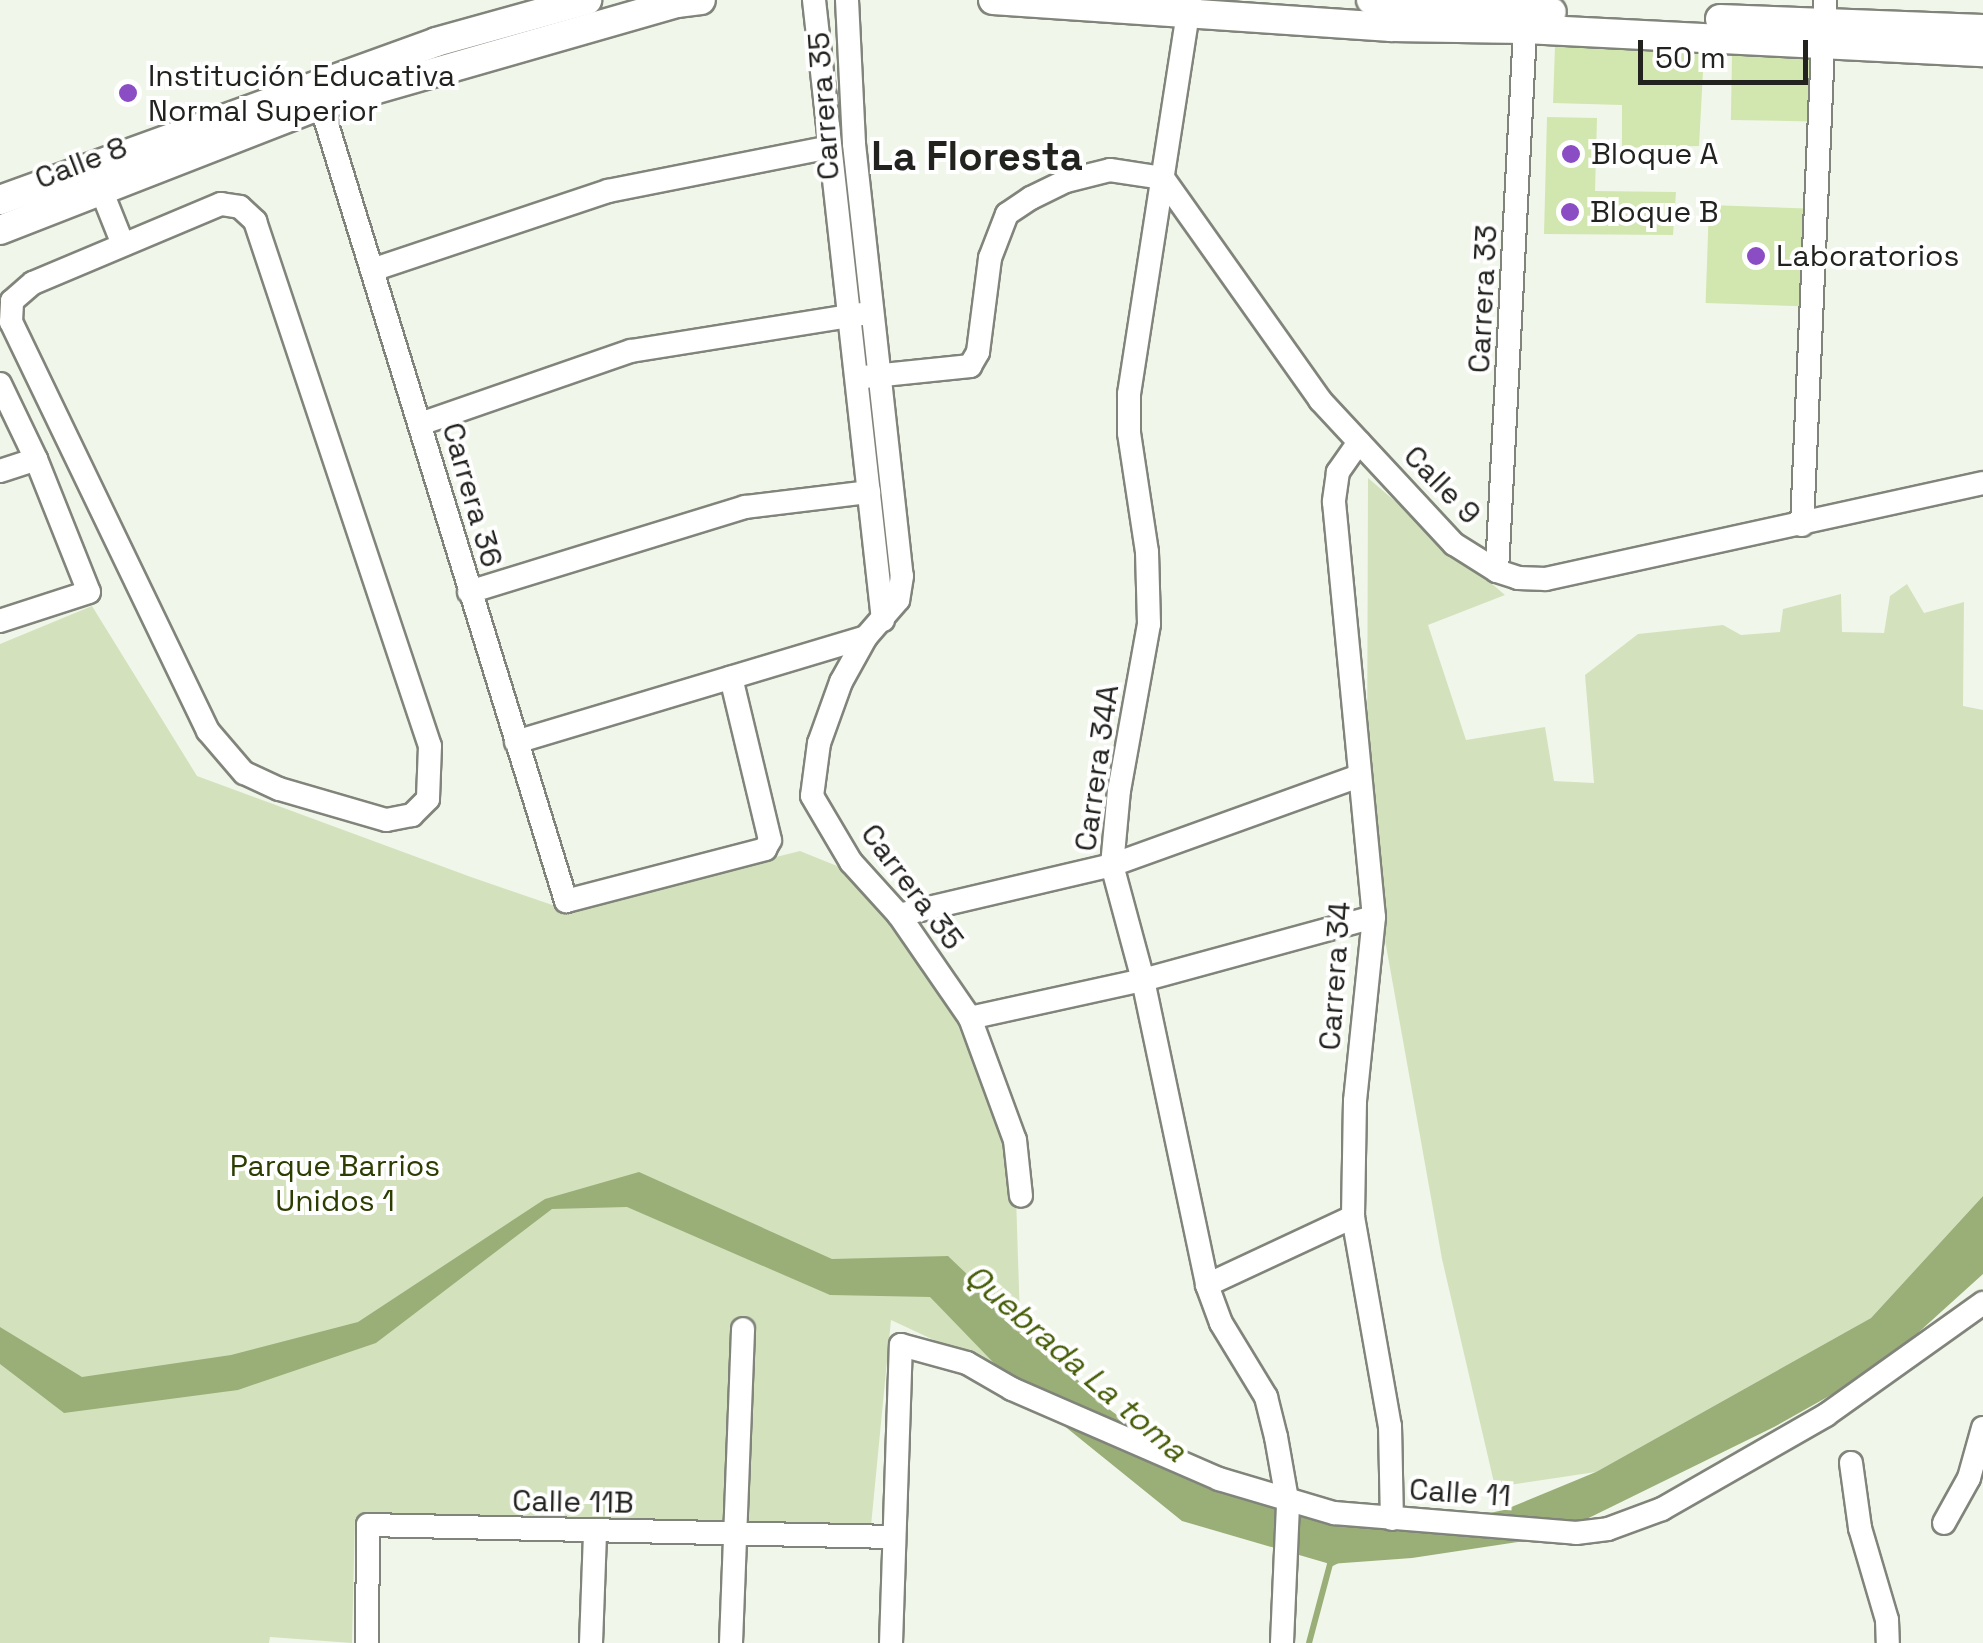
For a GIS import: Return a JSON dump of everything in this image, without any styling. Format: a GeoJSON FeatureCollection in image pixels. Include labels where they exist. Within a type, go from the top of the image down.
{"type":"FeatureCollection","features":[{"type":"Feature","properties":{"kind":"main road","name":"Calle 8"},"geometry":{"type":"LineString","coordinates":[[0,230],[96,178],[436,42],[587,0]]}},
{"type":"Feature","properties":{"kind":"main road","name":"Calle 8"},"geometry":{"type":"LineString","coordinates":[[0,200],[96,178],[449,66],[677,2],[701,0]]}},
{"type":"Feature","properties":{"kind":"main road"},"geometry":{"type":"LineString","coordinates":[[993,0],[1275,9],[1391,28],[1525,29],[1825,21],[1983,52]]}},
{"type":"Feature","properties":{"kind":"main road"},"geometry":{"type":"LineString","coordinates":[[1370,0],[1533,11],[1983,30]]}},
{"type":"Feature","properties":{"kind":"street","name":"Carrera 35"},"geometry":{"type":"LineString","coordinates":[[814,0],[830,147],[861,314],[880,376],[902,576],[898,600],[866,638],[841,682],[819,743],[812,796],[850,862],[899,915],[970,1018],[1015,1140],[1021,1196]]}},
{"type":"Feature","properties":{"kind":"street","name":"Carrera 35"},"geometry":{"type":"LineString","coordinates":[[848,0],[861,314],[854,378],[882,620]]}},
{"type":"Feature","properties":{"kind":"street","name":"Carrera 34A"},"geometry":{"type":"LineString","coordinates":[[1187,8],[1129,394],[1129,433],[1147,552],[1149,624],[1119,790],[1112,865],[1143,980],[1207,1286],[1221,1323],[1266,1397],[1287,1502],[1282,1643]]}},
{"type":"Feature","properties":{"kind":"street"},"geometry":{"type":"LineString","coordinates":[[1802,525],[1825,21]]}},
{"type":"Feature","properties":{"kind":"street","name":"Carrera 33"},"geometry":{"type":"LineString","coordinates":[[1497,571],[1525,29]]}},
{"type":"Feature","properties":{"kind":"street","name":"Carrera 36"},"geometry":{"type":"LineString","coordinates":[[320,105],[566,900],[765,849],[770,840],[732,678]]}},
{"type":"Feature","properties":{"kind":"street"},"geometry":{"type":"LineString","coordinates":[[372,270],[608,191],[830,147]]}},
{"type":"Feature","properties":{"kind":"street"},"geometry":{"type":"LineString","coordinates":[[854,378],[970,366],[978,352],[990,258],[1007,214],[1066,181],[1110,170],[1163,178]]}},
{"type":"Feature","properties":{"kind":"street"},"geometry":{"type":"LineString","coordinates":[[96,178],[122,242]]}},
{"type":"Feature","properties":{"kind":"street","name":"Calle 9"},"geometry":{"type":"LineString","coordinates":[[1163,178],[1320,400],[1454,544],[1497,571],[1518,578],[1546,579],[1983,483]]}},
{"type":"Feature","properties":{"kind":"street"},"geometry":{"type":"LineString","coordinates":[[221,204],[240,208],[255,221],[430,746],[428,799],[412,815],[386,820],[279,788],[244,773],[208,730],[10,322],[12,301],[33,282],[122,242],[221,204]]}},
{"type":"Feature","properties":{"kind":"street"},"geometry":{"type":"LineString","coordinates":[[420,424],[631,351],[861,314]]}},
{"type":"Feature","properties":{"kind":"street"},"geometry":{"type":"LineString","coordinates":[[0,384],[36,460],[89,592],[0,621]]}},
{"type":"Feature","properties":{"kind":"street","name":"Carrera 34"},"geometry":{"type":"LineString","coordinates":[[1359,442],[1338,472],[1334,502],[1374,917],[1355,1101],[1353,1218],[1390,1426],[1392,1520]]}},
{"type":"Feature","properties":{"kind":"street"},"geometry":{"type":"LineString","coordinates":[[0,471],[36,460]]}},
{"type":"Feature","properties":{"kind":"street"},"geometry":{"type":"LineString","coordinates":[[469,592],[745,507],[869,492]]}},
{"type":"Feature","properties":{"kind":"street"},"geometry":{"type":"LineString","coordinates":[[516,742],[866,638]]}},
{"type":"Feature","properties":{"kind":"street"},"geometry":{"type":"LineString","coordinates":[[899,915],[1112,865],[1359,776]]}},
{"type":"Feature","properties":{"kind":"street"},"geometry":{"type":"LineString","coordinates":[[970,1018],[1143,980],[1374,917]]}},
{"type":"Feature","properties":{"kind":"street"},"geometry":{"type":"LineString","coordinates":[[1207,1286],[1353,1218]]}},
{"type":"Feature","properties":{"kind":"street","name":"Calle 11"},"geometry":{"type":"LineString","coordinates":[[894,1537],[901,1345],[966,1363],[1012,1388],[1220,1479],[1287,1502],[1392,1520],[1454,1520],[1576,1534],[1608,1529],[1662,1509],[1826,1415],[1983,1303]]}},
{"type":"Feature","properties":{"kind":"street"},"geometry":{"type":"LineString","coordinates":[[731,1643],[743,1329]]}},
{"type":"Feature","properties":{"kind":"street"},"geometry":{"type":"LineString","coordinates":[[1944,1523],[1969,1478],[1983,1428]]}},
{"type":"Feature","properties":{"kind":"street"},"geometry":{"type":"LineString","coordinates":[[1850,1463],[1860,1528],[1887,1620],[1888,1643]]}},
{"type":"Feature","properties":{"kind":"street","name":"Calle 11B"},"geometry":{"type":"LineString","coordinates":[[367,1643],[368,1526],[894,1537]]}},
{"type":"Feature","properties":{"kind":"street"},"geometry":{"type":"LineString","coordinates":[[591,1643],[596,1533]]}},
{"type":"Feature","properties":{"kind":"street"},"geometry":{"type":"LineString","coordinates":[[891,1643],[894,1537]]}},
{"type":"Feature","properties":{"kind":"green space"},"geometry":{"type":"Polygon","coordinates":[[[1368,478],[1505,595],[1428,625],[1466,740],[1545,727],[1554,781],[1594,783],[1585,675],[1638,634],[1723,625],[1741,635],[1780,632],[1783,609],[1841,594],[1842,632],[1884,633],[1890,596],[1907,584],[1924,613],[1964,602],[1963,706],[1983,710],[1983,1196],[1871,1318],[1596,1472],[1495,1487],[1442,1259],[1380,912],[1367,778],[1368,478]]]}},
{"type":"Feature","properties":{"kind":"green space","name":"Parque Barrios Unidos 1"},"geometry":{"type":"Polygon","coordinates":[[[92,606],[197,776],[471,877],[567,910],[800,851],[847,870],[880,909],[955,1018],[1015,1165],[1022,1381],[891,1320],[871,1526],[355,1518],[352,1643],[270,1637],[269,1643],[0,1643],[0,644],[92,606]]]}},
{"type":"Feature","properties":{"kind":"shaded area"},"geometry":{"type":"Polygon","coordinates":[[[639,1172],[832,1259],[948,1256],[1106,1407],[1226,1494],[1398,1532],[1504,1510],[1596,1472],[1871,1318],[1983,1196],[1983,1274],[1879,1368],[1774,1427],[1550,1537],[1412,1558],[1330,1564],[1182,1521],[1021,1391],[930,1297],[830,1295],[627,1207],[552,1209],[376,1343],[238,1390],[64,1413],[0,1364],[0,1327],[82,1377],[231,1355],[358,1322],[545,1199],[639,1172]]]}},
{"type":"Feature","properties":{"kind":"building"},"geometry":{"type":"Polygon","coordinates":[[[1555,46],[1704,53],[1699,146],[1622,148],[1622,105],[1553,103],[1555,46]]]}},
{"type":"Feature","properties":{"kind":"building"},"geometry":{"type":"Polygon","coordinates":[[[1732,55],[1812,56],[1811,121],[1731,120],[1732,55]]]}},
{"type":"Feature","properties":{"kind":"building","name":"Bloque A"},"geometry":{"type":"Polygon","coordinates":[[[1547,117],[1597,118],[1595,191],[1676,192],[1673,235],[1544,234],[1547,117]]]}},
{"type":"Feature","properties":{"kind":"building","name":"Laboratorios"},"geometry":{"type":"Polygon","coordinates":[[[1709,205],[1806,208],[1803,306],[1706,303],[1709,205]]]}},
{"type":"Feature","properties":{"kind":"waterway"},"geometry":{"type":"LineString","coordinates":[[1309,1643],[1330,1564],[1336,1561]]}},
{"type":"Feature","properties":{"kind":"place","name":"Institución Educativa Normal Superior"},"geometry":{"type":"Point","coordinates":[128,93]}},
{"type":"Feature","properties":{"kind":"place","name":"Bloque A"},"geometry":{"type":"Point","coordinates":[1571,154]}},
{"type":"Feature","properties":{"kind":"place","name":"Bloque B"},"geometry":{"type":"Point","coordinates":[1570,212]}},
{"type":"Feature","properties":{"kind":"place","name":"Laboratorios"},"geometry":{"type":"Point","coordinates":[1756,256]}},
{"type":"Feature","properties":{"kind":"district","name":"La Floresta"},"geometry":{"type":"Point","coordinates":[977,157]}},
{"type":"Feature","properties":{"kind":"water label","name":"Quebrada La toma"},"geometry":{"type":"Point","coordinates":[1076,1363]}}]}
